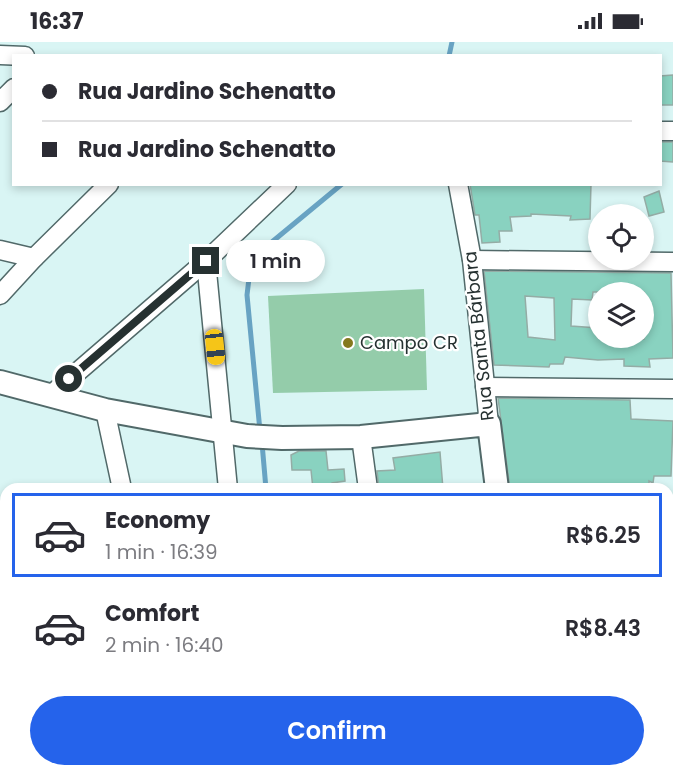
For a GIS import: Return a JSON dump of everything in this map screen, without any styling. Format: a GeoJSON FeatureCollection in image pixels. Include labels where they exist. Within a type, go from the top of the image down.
{"type":"FeatureCollection","features":[{"type":"Feature","properties":{"kind":"street"},"geometry":{"type":"LineString","coordinates":[[0,102],[12,90]]}},
{"type":"Feature","properties":{"kind":"street"},"geometry":{"type":"LineString","coordinates":[[0,296],[34,258],[107,186]]}},
{"type":"Feature","properties":{"kind":"street"},"geometry":{"type":"LineString","coordinates":[[52,394],[206,261],[285,186]]}},
{"type":"Feature","properties":{"kind":"street","name":"Rua Santa Bárbara"},"geometry":{"type":"LineString","coordinates":[[458,186],[472,260],[496,483]]}},
{"type":"Feature","properties":{"kind":"street"},"geometry":{"type":"LineString","coordinates":[[0,250],[34,258]]}},
{"type":"Feature","properties":{"kind":"street"},"geometry":{"type":"LineString","coordinates":[[472,260],[673,261]]}},
{"type":"Feature","properties":{"kind":"street"},"geometry":{"type":"LineString","coordinates":[[206,261],[228,483]]}},
{"type":"Feature","properties":{"kind":"street"},"geometry":{"type":"LineString","coordinates":[[0,382],[52,394],[105,410],[248,436],[361,437],[489,424]]}},
{"type":"Feature","properties":{"kind":"street"},"geometry":{"type":"LineString","coordinates":[[485,387],[673,388]]}},
{"type":"Feature","properties":{"kind":"street"},"geometry":{"type":"LineString","coordinates":[[105,410],[121,483]]}},
{"type":"Feature","properties":{"kind":"street"},"geometry":{"type":"LineString","coordinates":[[361,437],[367,483]]}},
{"type":"Feature","properties":{"kind":"green space","name":"Campo CR"},"geometry":{"type":"Polygon","coordinates":[[[424,289],[427,390],[273,393],[268,296],[424,289]]]}},
{"type":"Feature","properties":{"kind":"building"},"geometry":{"type":"Polygon","coordinates":[[[673,75],[673,105],[662,105],[662,76],[673,75]]]}},
{"type":"Feature","properties":{"kind":"building"},"geometry":{"type":"Polygon","coordinates":[[[662,142],[673,142],[673,162],[662,161],[662,142]]]}},
{"type":"Feature","properties":{"kind":"building"},"geometry":{"type":"Polygon","coordinates":[[[470,186],[591,186],[588,219],[570,220],[571,216],[531,214],[531,216],[510,217],[512,231],[499,231],[500,242],[482,243],[479,215],[475,215],[470,186]]]}},
{"type":"Feature","properties":{"kind":"building"},"geometry":{"type":"Polygon","coordinates":[[[659,191],[664,212],[654,215],[654,204],[646,204],[644,197],[659,191]]]}},
{"type":"Feature","properties":{"kind":"building"},"geometry":{"type":"Polygon","coordinates":[[[484,271],[671,273],[673,358],[649,359],[650,367],[624,366],[624,359],[598,360],[565,357],[563,364],[550,364],[549,367],[494,365],[484,271]],[[525,296],[528,337],[555,340],[554,298],[525,296]]]}},
{"type":"Feature","properties":{"kind":"building"},"geometry":{"type":"Polygon","coordinates":[[[498,398],[630,400],[631,419],[673,421],[671,476],[654,476],[653,483],[649,481],[649,483],[509,483],[498,398]]]}},
{"type":"Feature","properties":{"kind":"building"},"geometry":{"type":"Polygon","coordinates":[[[299,451],[326,451],[328,470],[344,469],[345,481],[312,483],[311,470],[292,470],[291,455],[299,451]]]}},
{"type":"Feature","properties":{"kind":"building"},"geometry":{"type":"Polygon","coordinates":[[[440,452],[443,483],[378,483],[377,471],[395,470],[393,458],[440,452]]]}},
{"type":"Feature","properties":{"kind":"waterway"},"geometry":{"type":"LineString","coordinates":[[449,54],[452,42]]}},
{"type":"Feature","properties":{"kind":"waterway"},"geometry":{"type":"LineString","coordinates":[[260,431],[247,295],[250,270],[261,251],[340,186]]}},
{"type":"Feature","properties":{"kind":"waterway"},"geometry":{"type":"LineString","coordinates":[[262,443],[265,483]]}},
{"type":"Feature","properties":{"kind":"place","name":"Campo CR"},"geometry":{"type":"Point","coordinates":[348,343]}},
{"type":"Feature","properties":{"kind":"route"},"geometry":{"type":"LineString","coordinates":[[69,379],[206,261]]}}]}
